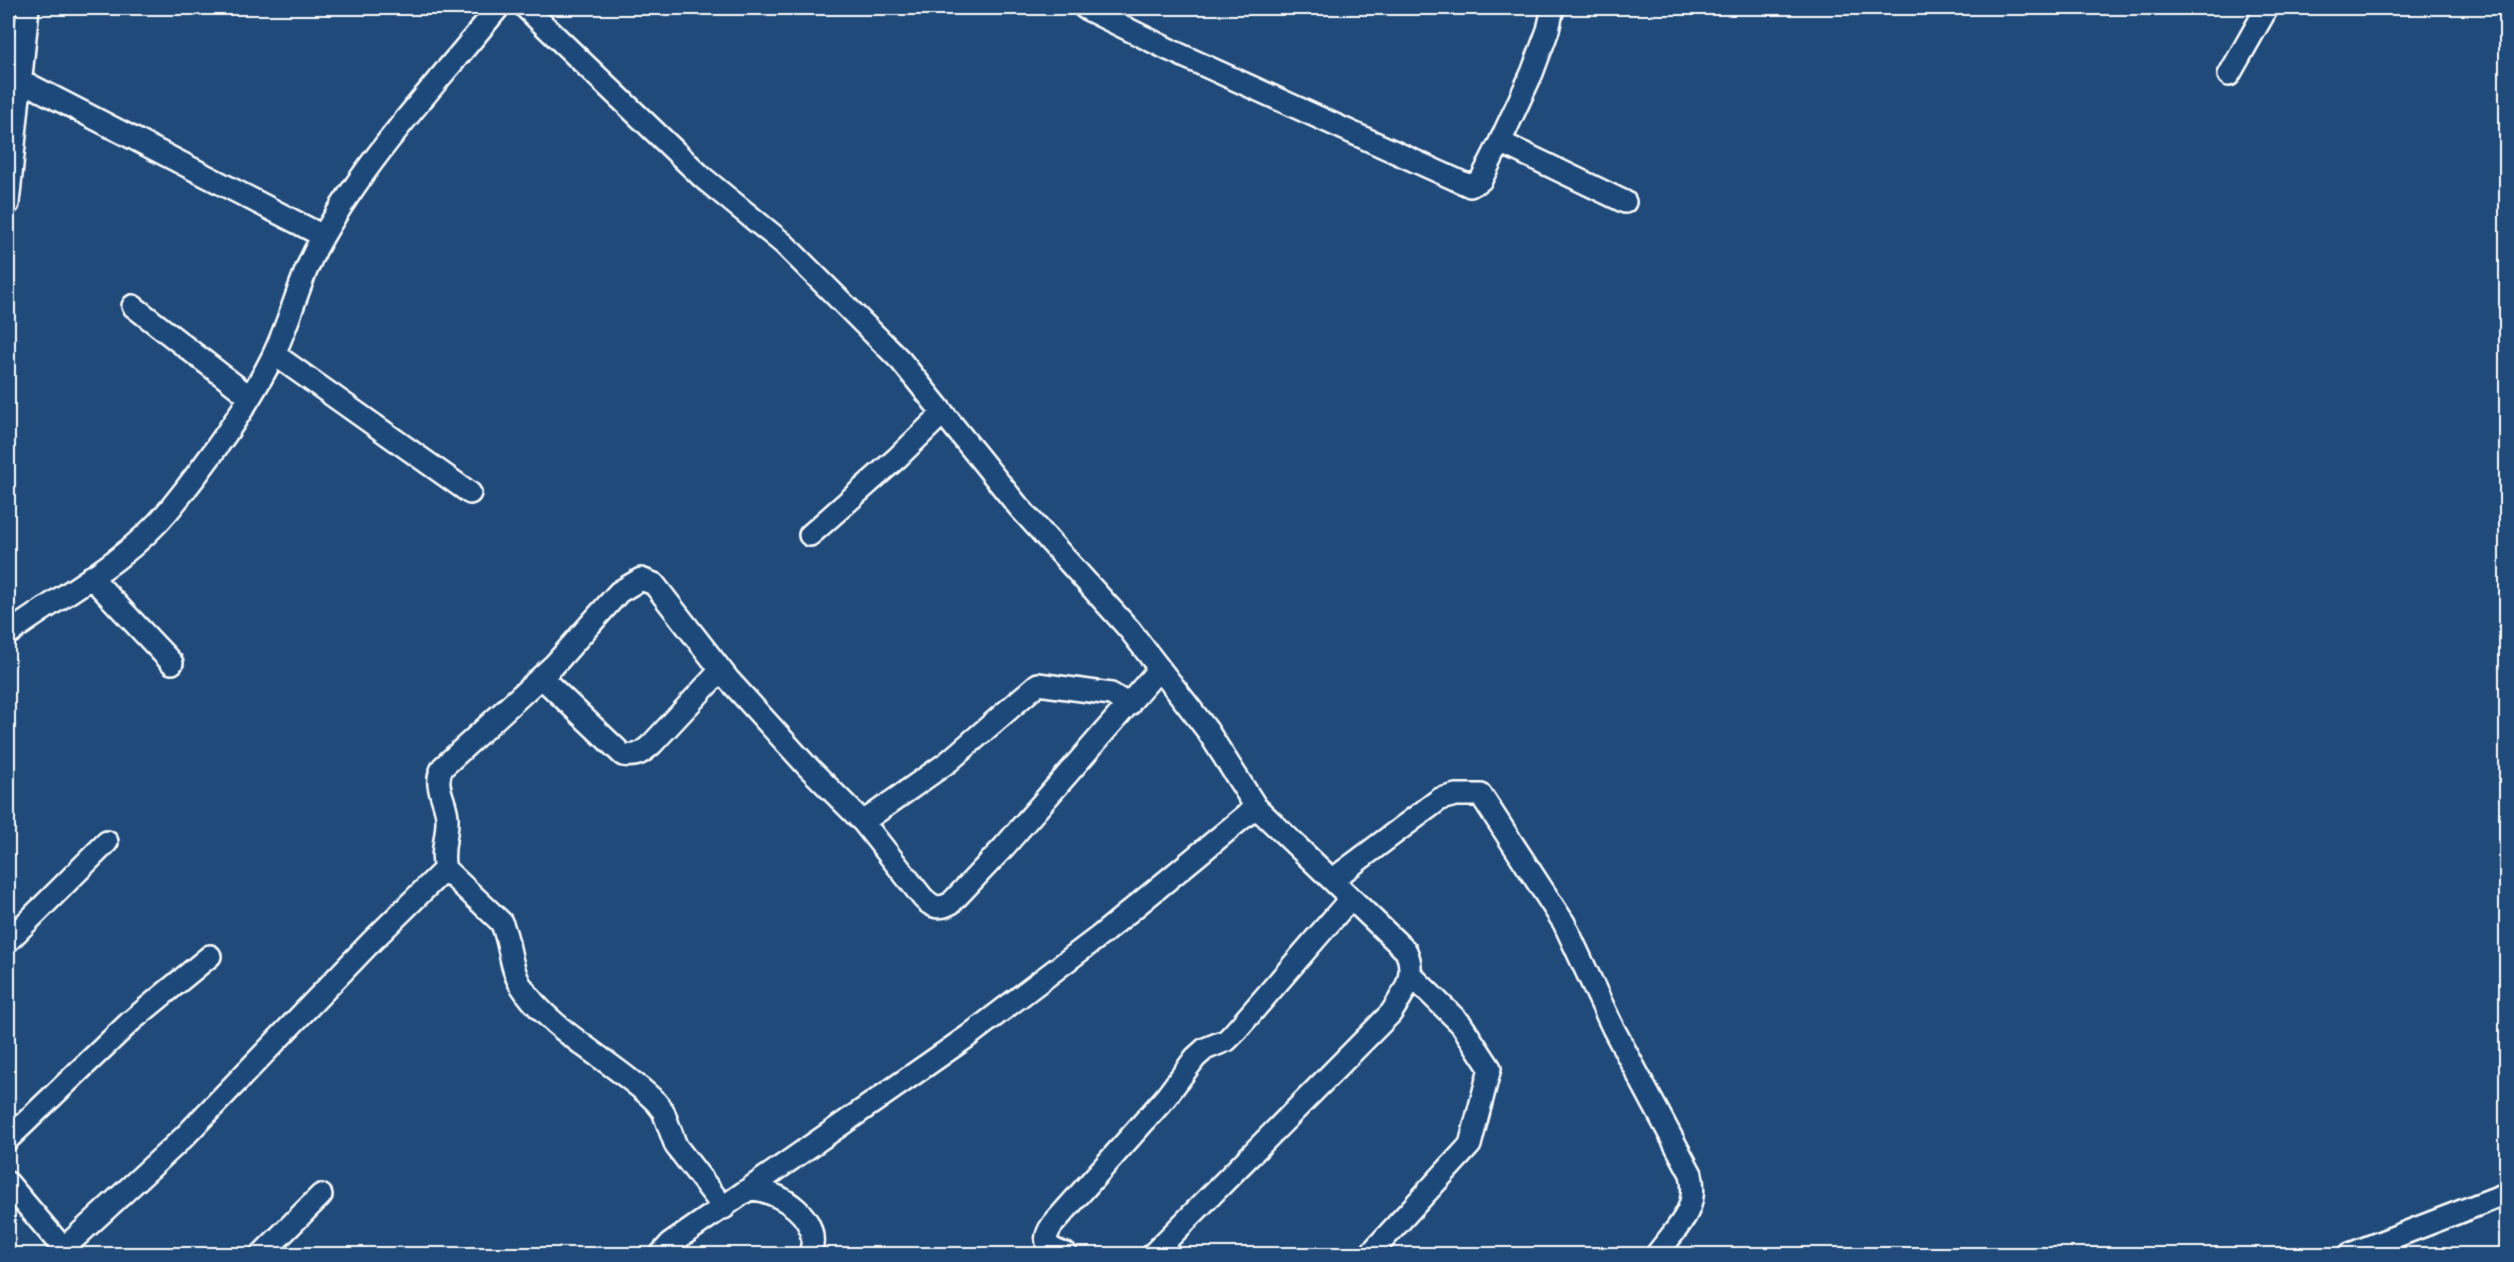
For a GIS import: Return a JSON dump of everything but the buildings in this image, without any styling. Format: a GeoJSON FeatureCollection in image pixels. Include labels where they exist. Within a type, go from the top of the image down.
{"type":"FeatureCollection","features":[{"type":"Feature","properties":{"kind":"street"},"geometry":{"type":"LineString","coordinates":[[8,204],[28,8]]}},
{"type":"Feature","properties":{"kind":"street"},"geometry":{"type":"LineString","coordinates":[[8,634],[123,554],[169,510],[250,397],[274,354],[301,282],[323,236],[372,164],[498,8]]}},
{"type":"Feature","properties":{"kind":"street"},"geometry":{"type":"LineString","coordinates":[[526,8],[702,177],[792,252],[901,361],[1018,506],[1129,629],[1207,730],[1256,807],[1406,951],[1410,960],[1410,974],[1407,986],[1391,1013],[1153,1254]]}},
{"type":"Feature","properties":{"kind":"street"},"geometry":{"type":"LineString","coordinates":[[1085,8],[1170,50],[1470,186],[1481,180],[1500,142],[1532,73],[1548,30],[1553,8]]}},
{"type":"Feature","properties":{"kind":"street"},"geometry":{"type":"LineString","coordinates":[[2229,75],[2267,8]]}},
{"type":"Feature","properties":{"kind":"street"},"geometry":{"type":"LineString","coordinates":[[20,80],[323,236]]}},
{"type":"Feature","properties":{"kind":"street"},"geometry":{"type":"LineString","coordinates":[[1500,142],[1625,202]]}},
{"type":"Feature","properties":{"kind":"street"},"geometry":{"type":"LineString","coordinates":[[133,306],[250,397]]}},
{"type":"Feature","properties":{"kind":"street"},"geometry":{"type":"LineString","coordinates":[[274,354],[470,493]]}},
{"type":"Feature","properties":{"kind":"street"},"geometry":{"type":"LineString","coordinates":[[810,535],[897,458],[943,413]]}},
{"type":"Feature","properties":{"kind":"street"},"geometry":{"type":"LineString","coordinates":[[91,577],[172,663]]}},
{"type":"Feature","properties":{"kind":"street"},"geometry":{"type":"LineString","coordinates":[[724,1208],[676,1146],[663,1111],[656,1102],[535,1003],[513,972],[507,934],[501,922],[445,869],[442,857],[447,820],[439,788],[439,774],[541,677],[619,592],[641,579],[654,584],[721,670],[806,765],[863,822],[928,903],[942,908],[951,903],[1003,848],[1159,669]]}},
{"type":"Feature","properties":{"kind":"street"},"geometry":{"type":"LineString","coordinates":[[541,677],[623,754],[633,756],[647,748],[721,670]]}},
{"type":"Feature","properties":{"kind":"street"},"geometry":{"type":"LineString","coordinates":[[863,822],[948,762],[1038,684],[1111,694],[1129,705]]}},
{"type":"Feature","properties":{"kind":"street"},"geometry":{"type":"LineString","coordinates":[[1332,880],[1440,799],[1456,795],[1481,795],[1564,923],[1613,1028],[1691,1174],[1694,1188],[1692,1207],[1657,1254]]}},
{"type":"Feature","properties":{"kind":"street"},"geometry":{"type":"LineString","coordinates":[[661,1254],[670,1244],[967,1037],[1101,935],[1256,807]]}},
{"type":"Feature","properties":{"kind":"street"},"geometry":{"type":"LineString","coordinates":[[8,941],[107,842]]}},
{"type":"Feature","properties":{"kind":"street"},"geometry":{"type":"LineString","coordinates":[[8,1183],[65,1252],[184,1137],[371,942],[445,869]]}},
{"type":"Feature","properties":{"kind":"street"},"geometry":{"type":"LineString","coordinates":[[1066,1254],[1049,1247],[1045,1241],[1046,1234],[1053,1224],[1166,1098],[1195,1058],[1205,1049],[1227,1040],[1233,1034],[1351,898]]}},
{"type":"Feature","properties":{"kind":"street"},"geometry":{"type":"LineString","coordinates":[[8,1139],[130,1022],[210,956]]}},
{"type":"Feature","properties":{"kind":"street"},"geometry":{"type":"LineString","coordinates":[[1370,1254],[1470,1145],[1490,1068],[1461,1024],[1410,974]]}},
{"type":"Feature","properties":{"kind":"street"},"geometry":{"type":"LineString","coordinates":[[750,1188],[766,1190],[794,1207],[810,1229],[812,1239],[810,1254]]}},
{"type":"Feature","properties":{"kind":"street"},"geometry":{"type":"LineString","coordinates":[[2350,1254],[2506,1194]]}},
{"type":"Feature","properties":{"kind":"street"},"geometry":{"type":"LineString","coordinates":[[262,1254],[321,1195]]}}]}
